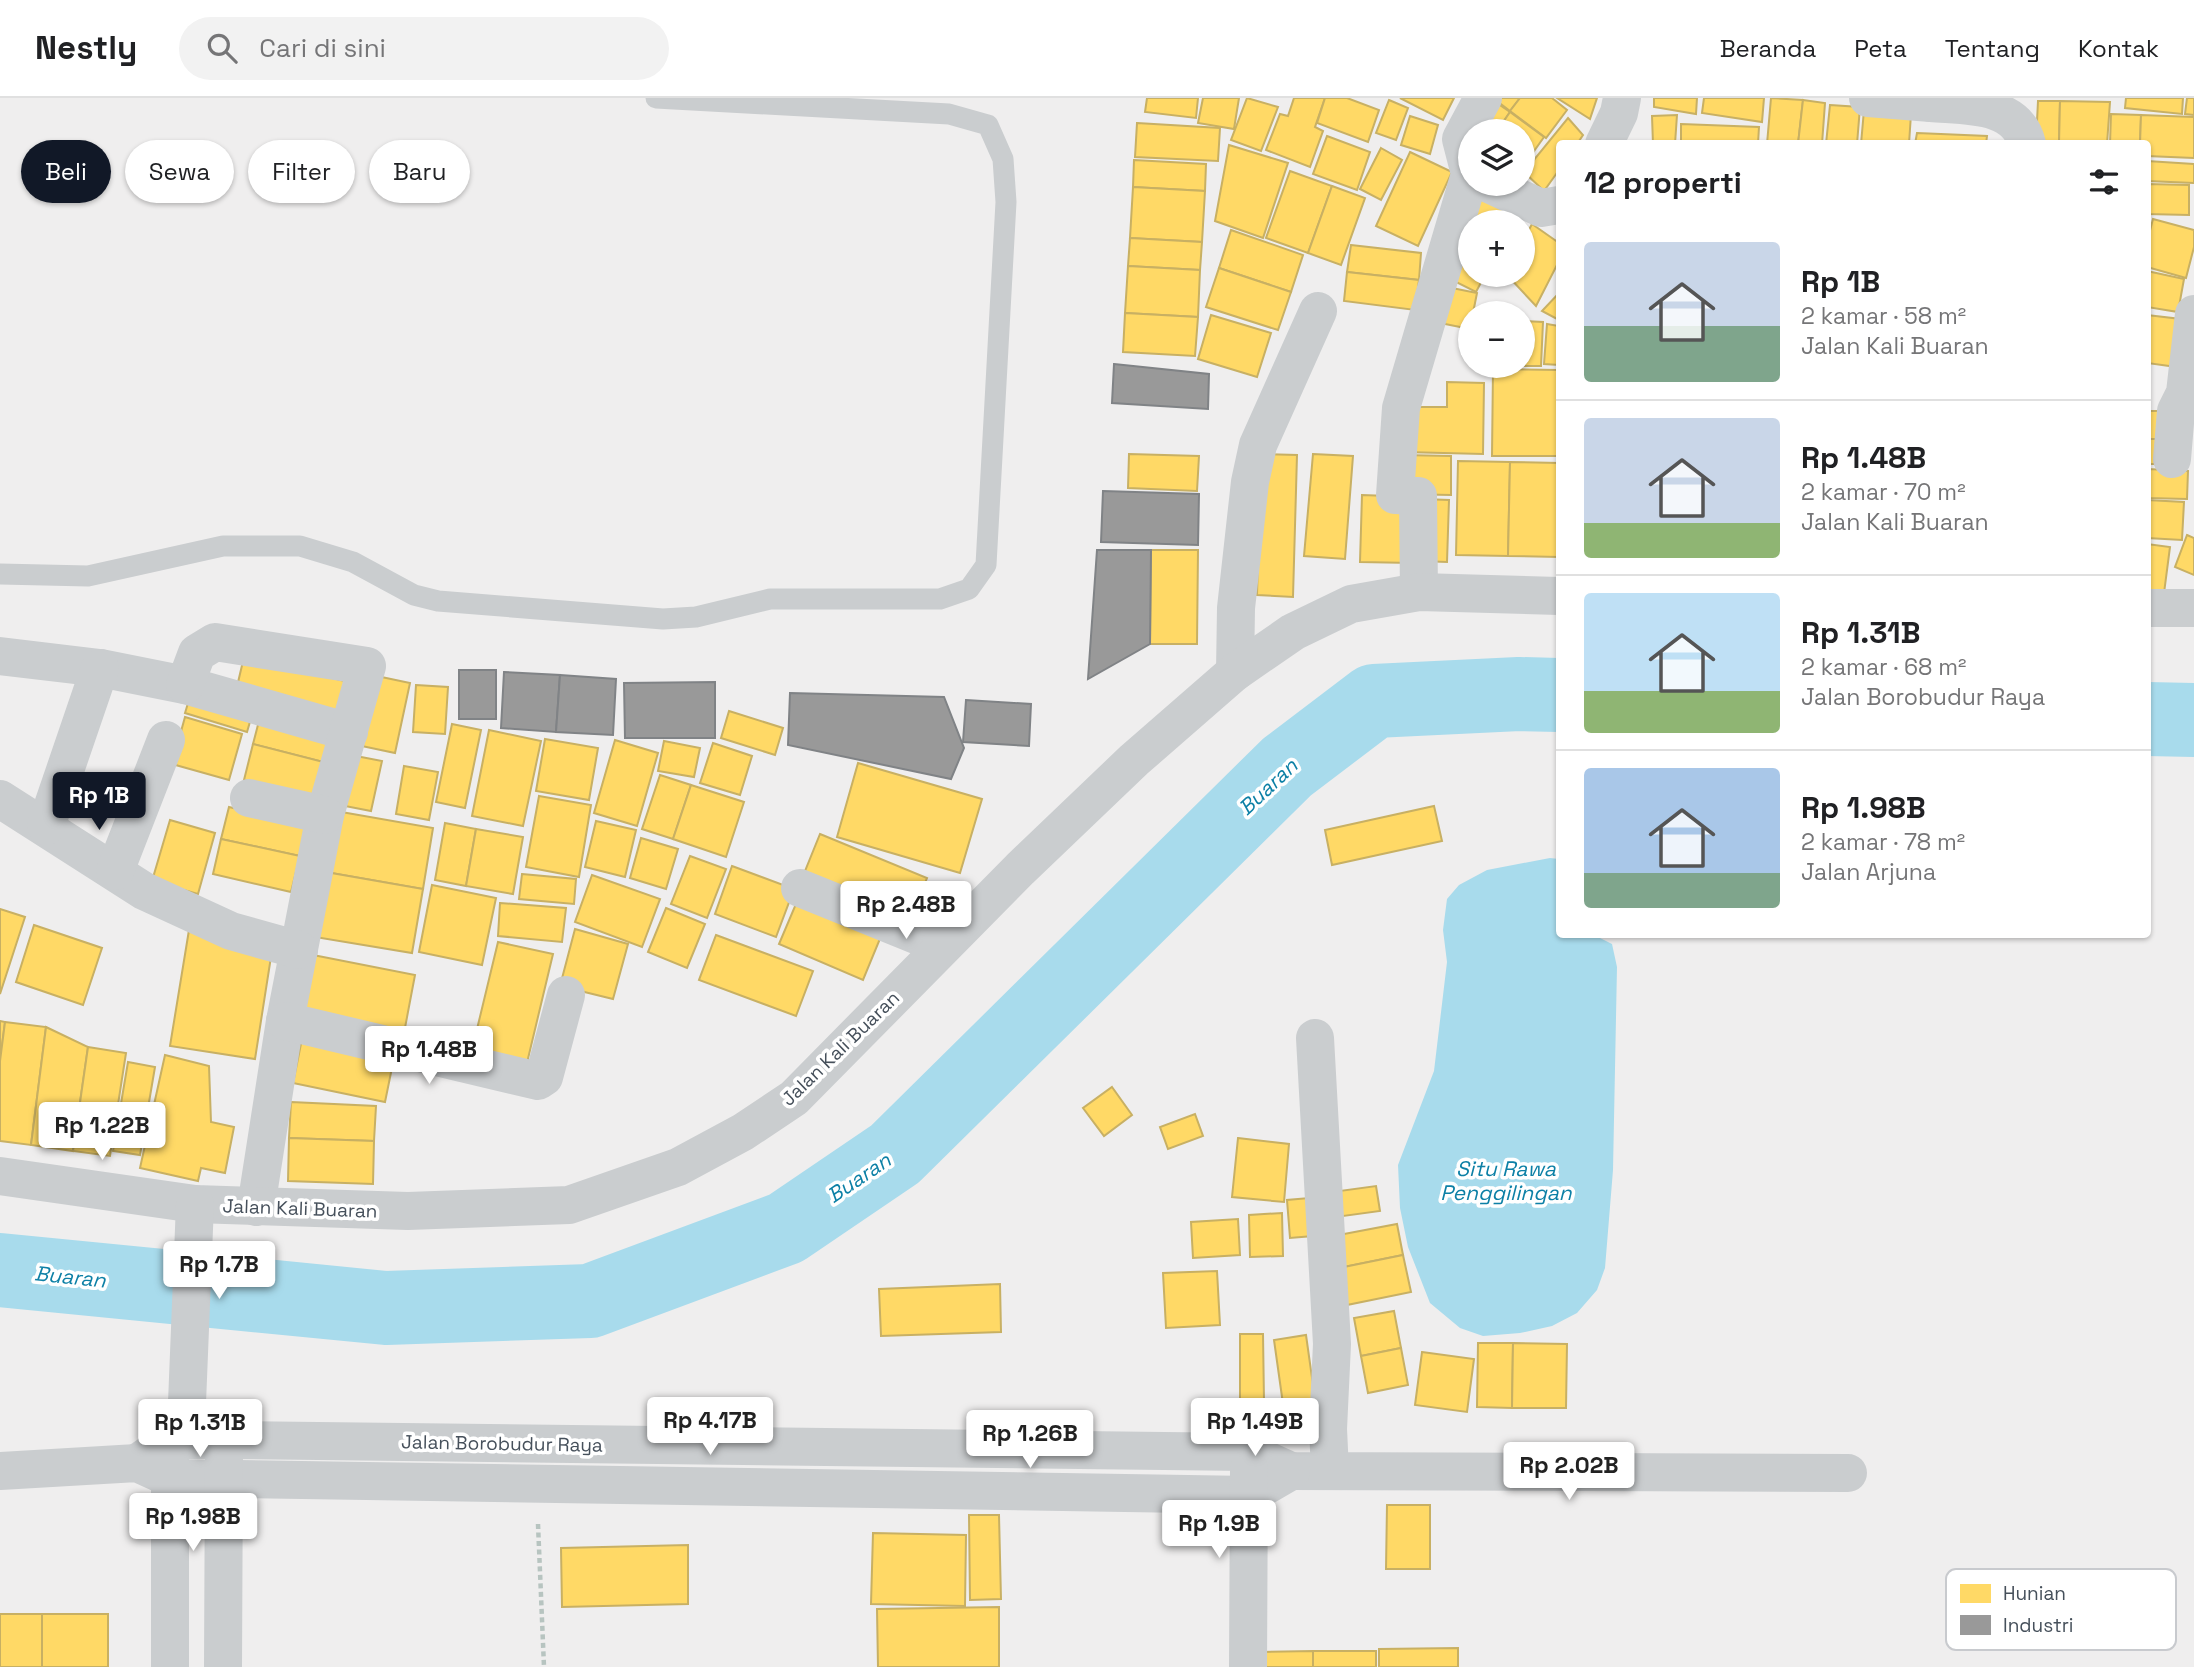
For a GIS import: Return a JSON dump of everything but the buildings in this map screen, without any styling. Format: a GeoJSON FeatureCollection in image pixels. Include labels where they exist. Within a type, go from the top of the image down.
{"type":"FeatureCollection","features":[{"type":"Feature","properties":{"kind":"street"},"geometry":{"type":"LineString","coordinates":[[1472,119],[1483,98]]}},
{"type":"Feature","properties":{"kind":"street"},"geometry":{"type":"LineString","coordinates":[[1606,140],[1619,113],[1622,98]]}},
{"type":"Feature","properties":{"kind":"street"},"geometry":{"type":"LineString","coordinates":[[1868,98],[1931,100],[1996,111],[2018,126],[2025,140]]}},
{"type":"Feature","properties":{"kind":"street"},"geometry":{"type":"LineString","coordinates":[[1419,592],[1418,496],[1395,495],[1401,408],[1464,196]]}},
{"type":"Feature","properties":{"kind":"street"},"geometry":{"type":"LineString","coordinates":[[1515,196],[1541,208],[1556,206]]}},
{"type":"Feature","properties":{"kind":"street"},"geometry":{"type":"LineString","coordinates":[[1235,672],[1236,608],[1250,482],[1258,445],[1318,311]]}},
{"type":"Feature","properties":{"kind":"street"},"geometry":{"type":"LineString","coordinates":[[2172,459],[2176,411],[2185,393],[2194,314]]}},
{"type":"Feature","properties":{"kind":"street","name":"Jalan Kali Buaran"},"geometry":{"type":"LineString","coordinates":[[0,1176],[194,1215],[256,1206],[408,1211],[569,1205],[678,1167],[743,1132],[794,1098],[943,946],[1134,760],[1235,672],[1293,632],[1351,604],[1419,592],[1556,596]]}},
{"type":"Feature","properties":{"kind":"street"},"geometry":{"type":"LineString","coordinates":[[2151,608],[2194,608]]}},
{"type":"Feature","properties":{"kind":"street"},"geometry":{"type":"LineString","coordinates":[[185,685],[197,653],[215,642],[367,666],[367,674],[325,815],[285,1021],[256,1206]]}},
{"type":"Feature","properties":{"kind":"street"},"geometry":{"type":"LineString","coordinates":[[0,656],[100,668],[185,685],[349,732]]}},
{"type":"Feature","properties":{"kind":"street"},"geometry":{"type":"LineString","coordinates":[[46,826],[100,668]]}},
{"type":"Feature","properties":{"kind":"street"},"geometry":{"type":"LineString","coordinates":[[115,871],[166,740]]}},
{"type":"Feature","properties":{"kind":"street"},"geometry":{"type":"LineString","coordinates":[[249,798],[325,815]]}},
{"type":"Feature","properties":{"kind":"street"},"geometry":{"type":"LineString","coordinates":[[0,799],[144,891],[231,931],[299,950]]}},
{"type":"Feature","properties":{"kind":"street"},"geometry":{"type":"LineString","coordinates":[[800,888],[943,946]]}},
{"type":"Feature","properties":{"kind":"street"},"geometry":{"type":"LineString","coordinates":[[285,1021],[538,1081],[544,1077],[566,995]]}},
{"type":"Feature","properties":{"kind":"street"},"geometry":{"type":"LineString","coordinates":[[1315,1038],[1332,1344],[1330,1471]]}},
{"type":"Feature","properties":{"kind":"street"},"geometry":{"type":"LineString","coordinates":[[170,1667],[154,1471],[170,1440],[187,1388],[194,1215]]}},
{"type":"Feature","properties":{"kind":"street"},"geometry":{"type":"LineString","coordinates":[[187,1388],[224,1440],[223,1667]]}},
{"type":"Feature","properties":{"kind":"street","name":"Jalan Borobudur Raya"},"geometry":{"type":"LineString","coordinates":[[170,1440],[1249,1452],[1291,1471],[1848,1473]]}},
{"type":"Feature","properties":{"kind":"street"},"geometry":{"type":"LineString","coordinates":[[688,1487],[690,1446]]}},
{"type":"Feature","properties":{"kind":"street"},"geometry":{"type":"LineString","coordinates":[[1001,1449],[1001,1491]]}},
{"type":"Feature","properties":{"kind":"street"},"geometry":{"type":"LineString","coordinates":[[1248,1667],[1249,1452]]}},
{"type":"Feature","properties":{"kind":"street"},"geometry":{"type":"LineString","coordinates":[[0,1471],[154,1471],[223,1479],[1250,1495],[1291,1471]]}},
{"type":"Feature","properties":{"kind":"lane"},"geometry":{"type":"LineString","coordinates":[[0,574],[89,576],[223,546],[300,546],[353,562],[414,595],[438,601],[663,619],[696,617],[770,600],[940,600],[969,589],[986,565],[1006,202],[1003,159],[988,125],[949,114],[656,98]]}},
{"type":"Feature","properties":{"kind":"path"},"geometry":{"type":"LineString","coordinates":[[536,1485],[544,1667]]}},
{"type":"Feature","properties":{"kind":"water","name":"Situ Rawa Penggilingan"},"geometry":{"type":"Polygon","coordinates":[[[1556,859],[1556,938],[1600,938],[1612,944],[1617,967],[1613,1170],[1605,1268],[1597,1290],[1577,1313],[1552,1326],[1520,1333],[1483,1336],[1460,1328],[1430,1303],[1408,1247],[1400,1208],[1398,1165],[1434,1071],[1447,962],[1443,930],[1447,899],[1459,885],[1487,870],[1556,859]]]}},
{"type":"Feature","properties":{"kind":"waterway","name":"Buaran"},"geometry":{"type":"LineString","coordinates":[[0,1270],[386,1308],[590,1301],[786,1228],[895,1154],[1287,767],[1374,701],[1519,694],[1556,695]]}},
{"type":"Feature","properties":{"kind":"waterway","name":"Buaran"},"geometry":{"type":"LineString","coordinates":[[2151,719],[2194,720]]}}]}
